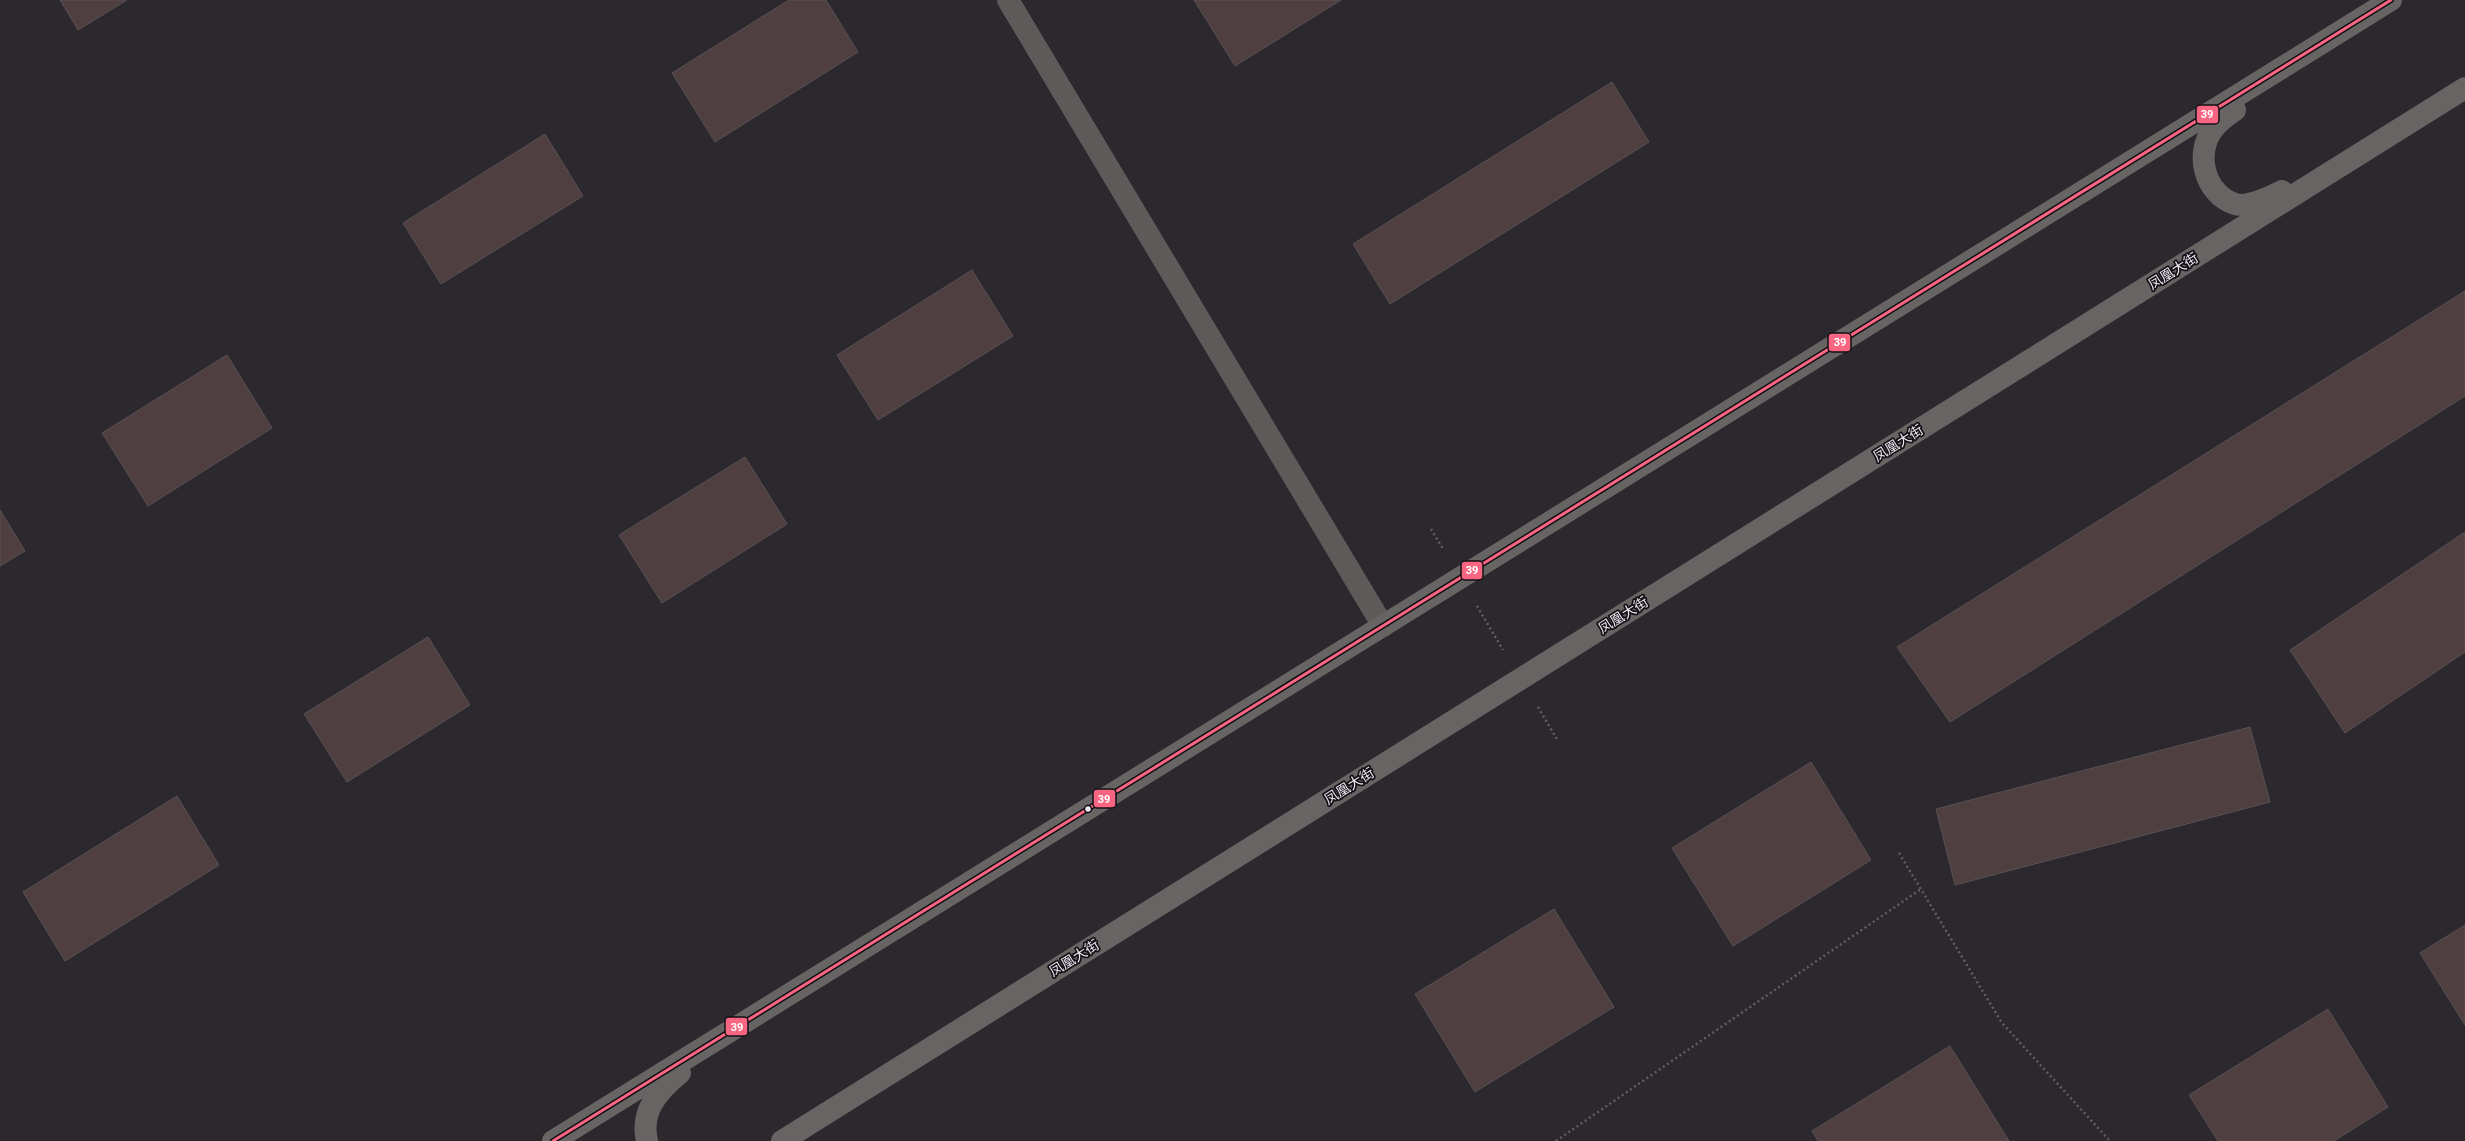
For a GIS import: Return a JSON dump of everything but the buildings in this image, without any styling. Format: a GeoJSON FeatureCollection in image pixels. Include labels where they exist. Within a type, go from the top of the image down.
{"type":"FeatureCollection","features":[{"type":"Feature","properties":{"kind":"main road"},"geometry":{"type":"LineString","coordinates":[[554,1141],[2391,0]]}},
{"type":"Feature","properties":{"kind":"main road"},"geometry":{"type":"LineString","coordinates":[[2291,62],[2213,128],[2202,154],[2205,174],[2218,195],[2236,204],[2263,200],[2363,152]]}},
{"type":"Feature","properties":{"kind":"main road","name":"凤凰大街"},"geometry":{"type":"LineString","coordinates":[[782,1141],[2465,88]]}},
{"type":"Feature","properties":{"kind":"main road"},"geometry":{"type":"LineString","coordinates":[[647,1141],[644,1126],[651,1105],[662,1087],[735,1028]]}},
{"type":"Feature","properties":{"kind":"main road"},"geometry":{"type":"LineString","coordinates":[[774,1141],[802,1128]]}},
{"type":"Feature","properties":{"kind":"street"},"geometry":{"type":"LineString","coordinates":[[1008,0],[1383,626]]}},
{"type":"Feature","properties":{"kind":"path"},"geometry":{"type":"LineString","coordinates":[[1431,529],[1443,550]]}},
{"type":"Feature","properties":{"kind":"path"},"geometry":{"type":"LineString","coordinates":[[1476,605],[1505,652]]}},
{"type":"Feature","properties":{"kind":"path"},"geometry":{"type":"LineString","coordinates":[[1534,700],[1558,741]]}},
{"type":"Feature","properties":{"kind":"path"},"geometry":{"type":"LineString","coordinates":[[1899,853],[2002,1023],[2110,1141]]}},
{"type":"Feature","properties":{"kind":"path"},"geometry":{"type":"LineString","coordinates":[[1556,1141],[1921,889]]}},
{"type":"Feature","properties":{"kind":"transit line","name":"39"},"geometry":{"type":"LineString","coordinates":[[553,1141],[2391,0]]}}]}
